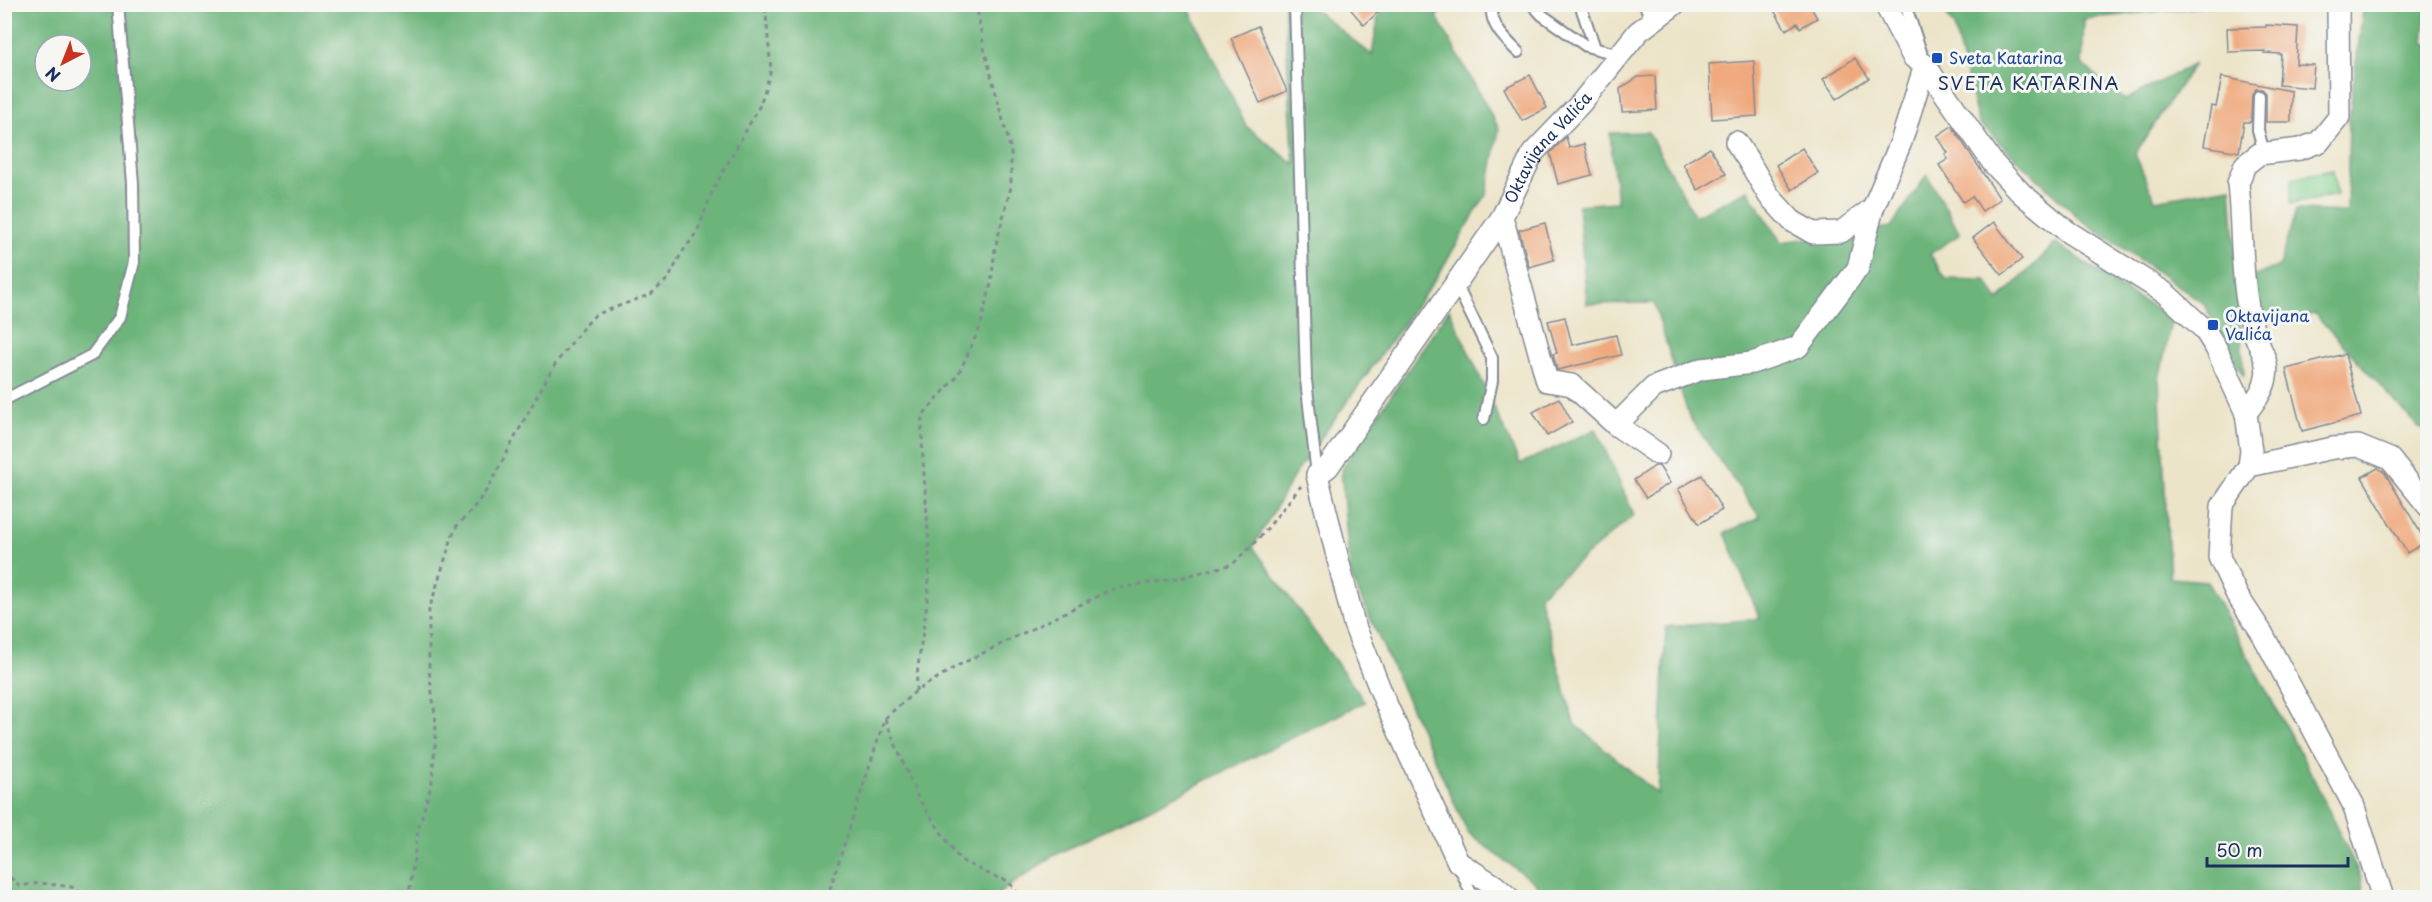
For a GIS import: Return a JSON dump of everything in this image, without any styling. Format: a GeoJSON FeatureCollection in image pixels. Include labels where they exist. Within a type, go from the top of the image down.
{"type":"FeatureCollection","features":[{"type":"Feature","properties":{"kind":"street","name":"Oktavijana Valića"},"geometry":{"type":"LineString","coordinates":[[1658,454],[1616,425],[1572,385],[1547,381],[1502,217],[1533,153],[1581,103],[1638,32],[1648,13],[1675,4]]}},
{"type":"Feature","properties":{"kind":"street"},"geometry":{"type":"LineString","coordinates":[[1885,4],[1910,51],[1925,65],[1993,163],[2021,193],[2068,232],[2165,293],[2204,329],[2223,363],[2246,413],[2251,451],[2249,466],[2222,506],[2219,557],[2237,595],[2262,633],[2353,804],[2383,897]]}},
{"type":"Feature","properties":{"kind":"street"},"geometry":{"type":"LineString","coordinates":[[2246,413],[2259,395],[2267,376],[2264,355],[2253,332],[2248,308],[2238,183],[2246,165],[2259,154],[2300,149],[2319,142],[2339,117],[2338,4]]}},
{"type":"Feature","properties":{"kind":"street"},"geometry":{"type":"LineString","coordinates":[[1616,425],[1654,387],[1702,369],[1752,363],[1798,347],[1858,268],[1873,208],[1901,142],[1925,65]]}},
{"type":"Feature","properties":{"kind":"street"},"geometry":{"type":"LineString","coordinates":[[1736,142],[1769,196],[1792,221],[1814,233],[1841,232],[1873,208]]}},
{"type":"Feature","properties":{"kind":"street"},"geometry":{"type":"LineString","coordinates":[[1502,217],[1328,467],[1317,475],[1354,624],[1384,699],[1458,862],[1509,897]]}},
{"type":"Feature","properties":{"kind":"street"},"geometry":{"type":"LineString","coordinates":[[2249,466],[2333,448],[2358,446],[2390,459],[2427,506]]}},
{"type":"Feature","properties":{"kind":"lane"},"geometry":{"type":"LineString","coordinates":[[4,400],[92,355],[120,317],[134,262],[133,183],[118,4]]}},
{"type":"Feature","properties":{"kind":"lane"},"geometry":{"type":"LineString","coordinates":[[1295,4],[1306,380],[1317,475]]}},
{"type":"Feature","properties":{"kind":"lane"},"geometry":{"type":"LineString","coordinates":[[1492,4],[1491,13],[1499,33],[1518,52]]}},
{"type":"Feature","properties":{"kind":"lane"},"geometry":{"type":"LineString","coordinates":[[1532,4],[1566,33],[1586,46],[1620,55]]}},
{"type":"Feature","properties":{"kind":"lane"},"geometry":{"type":"LineString","coordinates":[[1580,4],[1595,48]]}},
{"type":"Feature","properties":{"kind":"lane"},"geometry":{"type":"LineString","coordinates":[[1905,4],[1925,65]]}},
{"type":"Feature","properties":{"kind":"lane"},"geometry":{"type":"LineString","coordinates":[[2259,96],[2258,130],[2264,153]]}},
{"type":"Feature","properties":{"kind":"lane"},"geometry":{"type":"LineString","coordinates":[[1456,284],[1492,358],[1492,381],[1484,419]]}},
{"type":"Feature","properties":{"kind":"lane"},"geometry":{"type":"LineString","coordinates":[[1458,862],[1473,897]]}},
{"type":"Feature","properties":{"kind":"path"},"geometry":{"type":"LineString","coordinates":[[406,897],[410,888],[418,830],[432,782],[435,745],[436,723],[429,670],[429,610],[455,528],[488,488],[556,363],[583,328],[595,315],[651,294],[669,278],[681,254],[697,232],[713,189],[760,105],[771,70],[765,4]]}},
{"type":"Feature","properties":{"kind":"path"},"geometry":{"type":"LineString","coordinates":[[916,691],[919,648],[929,588],[922,416],[958,375],[980,327],[992,284],[995,248],[1011,187],[1011,151],[984,48],[976,4]]}},
{"type":"Feature","properties":{"kind":"path"},"geometry":{"type":"LineString","coordinates":[[827,897],[885,718],[916,691],[957,666],[1110,590],[1183,577],[1233,564],[1262,535],[1298,489],[1317,475]]}},
{"type":"Feature","properties":{"kind":"path"},"geometry":{"type":"LineString","coordinates":[[885,718],[918,798],[960,860],[1008,881],[1016,891],[1011,897]]}},
{"type":"Feature","properties":{"kind":"path"},"geometry":{"type":"LineString","coordinates":[[4,871],[19,886],[40,883],[72,887],[87,897]]}},
{"type":"Feature","properties":{"kind":"green space"},"geometry":{"type":"Polygon","coordinates":[[[5,5],[1187,5],[1246,126],[1294,164],[1284,5],[1309,5],[1372,55],[1380,5],[1441,5],[1437,17],[1499,129],[1487,193],[1437,277],[1295,474],[1253,547],[1365,702],[1053,856],[994,897],[5,898],[5,5]]]}},
{"type":"Feature","properties":{"kind":"green space"},"geometry":{"type":"Polygon","coordinates":[[[1941,5],[2217,5],[2084,19],[2082,64],[2125,100],[2194,64],[2135,154],[2155,200],[2231,187],[2244,377],[2203,303],[2080,219],[1978,122],[1954,27],[1941,5]]]}},
{"type":"Feature","properties":{"kind":"green space"},"geometry":{"type":"Polygon","coordinates":[[[2361,5],[2427,5],[2423,43],[2428,44],[2427,432],[2418,427],[2315,314],[2262,323],[2253,277],[2279,266],[2296,210],[2347,212],[2349,118],[2363,10],[2361,5]]]}},
{"type":"Feature","properties":{"kind":"green space"},"geometry":{"type":"Polygon","coordinates":[[[1648,132],[1695,216],[1748,190],[1781,242],[1891,227],[1927,175],[1960,234],[1930,254],[1946,279],[1986,280],[1998,301],[2056,243],[2129,293],[2172,318],[2159,380],[2170,578],[2207,581],[2312,775],[2361,878],[2364,897],[1545,897],[1536,884],[1468,833],[1350,574],[1341,470],[1449,309],[1520,464],[1596,429],[1634,515],[1539,595],[1574,723],[1658,794],[1666,627],[1760,619],[1725,533],[1760,517],[1689,417],[1654,303],[1587,304],[1578,205],[1617,202],[1610,133],[1648,132]]]}},
{"type":"Feature","properties":{"kind":"green space"},"geometry":{"type":"Polygon","coordinates":[[[2333,170],[2337,195],[2291,204],[2292,178],[2333,170]]]}},
{"type":"Feature","properties":{"kind":"building"},"geometry":{"type":"Polygon","coordinates":[[[1346,4],[1387,4],[1364,25],[1346,4]]]}},
{"type":"Feature","properties":{"kind":"building"},"geometry":{"type":"Polygon","coordinates":[[[1770,4],[1809,4],[1817,18],[1800,28],[1797,23],[1786,30],[1770,4]]]}},
{"type":"Feature","properties":{"kind":"building"},"geometry":{"type":"Polygon","coordinates":[[[2266,25],[2298,27],[2296,64],[2314,65],[2312,88],[2279,85],[2281,54],[2264,53],[2265,51],[2228,52],[2227,28],[2266,27],[2266,25]]]}},
{"type":"Feature","properties":{"kind":"building"},"geometry":{"type":"Polygon","coordinates":[[[1258,26],[1287,91],[1260,103],[1231,38],[1258,26]]]}},
{"type":"Feature","properties":{"kind":"building"},"geometry":{"type":"Polygon","coordinates":[[[1855,58],[1869,78],[1837,99],[1823,79],[1855,58]]]}},
{"type":"Feature","properties":{"kind":"building"},"geometry":{"type":"Polygon","coordinates":[[[1754,61],[1757,116],[1712,119],[1709,64],[1754,61]]]}},
{"type":"Feature","properties":{"kind":"building"},"geometry":{"type":"Polygon","coordinates":[[[1530,75],[1547,108],[1522,121],[1504,88],[1530,75]]]}},
{"type":"Feature","properties":{"kind":"building"},"geometry":{"type":"Polygon","coordinates":[[[1655,76],[1657,110],[1622,112],[1620,89],[1638,77],[1655,76]]]}},
{"type":"Feature","properties":{"kind":"building"},"geometry":{"type":"Polygon","coordinates":[[[2222,77],[2291,91],[2291,122],[2266,122],[2266,93],[2262,89],[2256,89],[2252,95],[2251,122],[2244,122],[2239,152],[2204,146],[2211,106],[2216,107],[2222,77]]]}},
{"type":"Feature","properties":{"kind":"building"},"geometry":{"type":"Polygon","coordinates":[[[1952,126],[2000,199],[1982,211],[1972,196],[1963,202],[1939,165],[1948,159],[1945,155],[1948,153],[1937,136],[1952,126]]]}},
{"type":"Feature","properties":{"kind":"building"},"geometry":{"type":"Polygon","coordinates":[[[1566,137],[1569,148],[1584,144],[1592,175],[1558,184],[1550,153],[1566,137]]]}},
{"type":"Feature","properties":{"kind":"building"},"geometry":{"type":"Polygon","coordinates":[[[1710,148],[1726,174],[1698,190],[1683,164],[1710,148]]]}},
{"type":"Feature","properties":{"kind":"building"},"geometry":{"type":"Polygon","coordinates":[[[1802,148],[1818,173],[1792,190],[1776,165],[1802,148]]]}},
{"type":"Feature","properties":{"kind":"building"},"geometry":{"type":"Polygon","coordinates":[[[1994,222],[2022,259],[2002,275],[1973,238],[1994,222]]]}},
{"type":"Feature","properties":{"kind":"building"},"geometry":{"type":"Polygon","coordinates":[[[1545,223],[1554,260],[1529,267],[1519,230],[1545,223]]]}},
{"type":"Feature","properties":{"kind":"building"},"geometry":{"type":"Polygon","coordinates":[[[1565,317],[1572,345],[1616,335],[1621,355],[1557,370],[1553,354],[1557,353],[1548,321],[1565,317]]]}},
{"type":"Feature","properties":{"kind":"building"},"geometry":{"type":"Polygon","coordinates":[[[2345,354],[2361,416],[2302,431],[2286,369],[2345,354]]]}},
{"type":"Feature","properties":{"kind":"building"},"geometry":{"type":"Polygon","coordinates":[[[1559,398],[1572,422],[1547,436],[1533,412],[1559,398]]]}},
{"type":"Feature","properties":{"kind":"building"},"geometry":{"type":"Polygon","coordinates":[[[1655,466],[1659,466],[1670,483],[1646,498],[1634,480],[1655,466]]]}},
{"type":"Feature","properties":{"kind":"building"},"geometry":{"type":"Polygon","coordinates":[[[2378,468],[2385,473],[2426,542],[2407,553],[2362,477],[2378,468]]]}},
{"type":"Feature","properties":{"kind":"building"},"geometry":{"type":"Polygon","coordinates":[[[1702,475],[1722,510],[1699,524],[1678,489],[1702,475]]]}},
{"type":"Feature","properties":{"kind":"place","name":"Sveta Katarina"},"geometry":{"type":"Point","coordinates":[1937,58]}},
{"type":"Feature","properties":{"kind":"place","name":"Oktavijana Valića"},"geometry":{"type":"Point","coordinates":[2213,325]}},
{"type":"Feature","properties":{"kind":"district","name":"SVETA KATARINA"},"geometry":{"type":"Point","coordinates":[2029,84]}}]}
